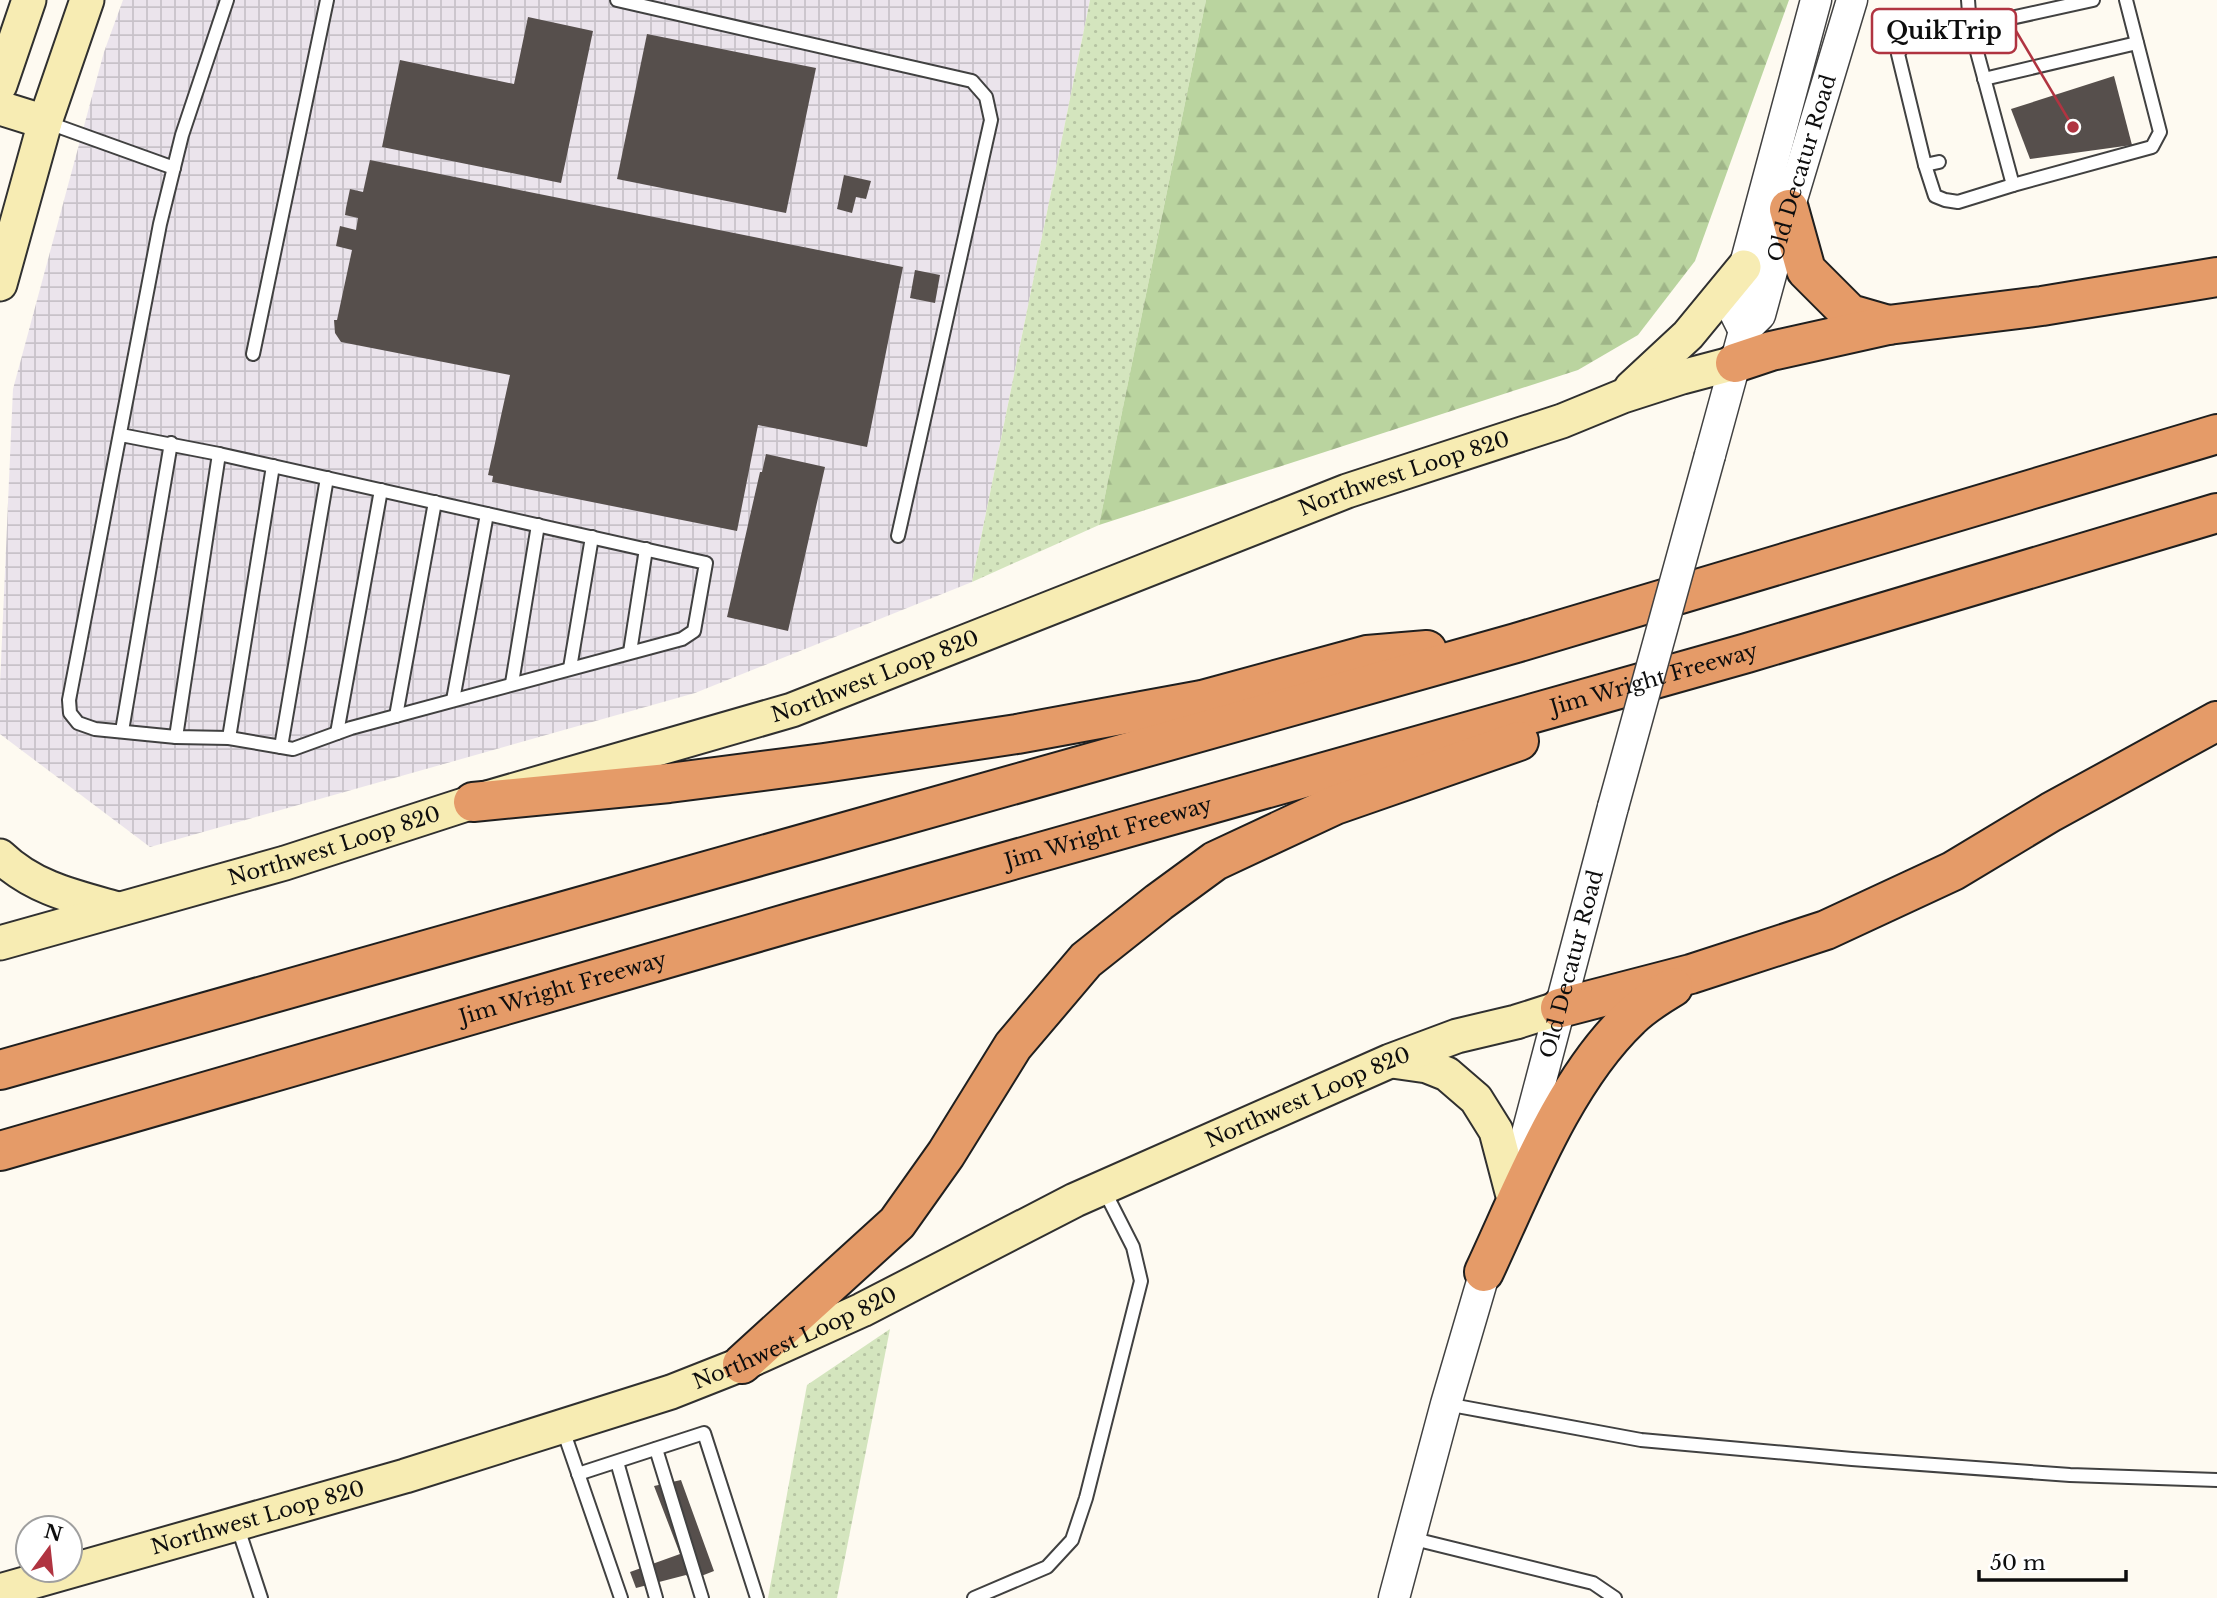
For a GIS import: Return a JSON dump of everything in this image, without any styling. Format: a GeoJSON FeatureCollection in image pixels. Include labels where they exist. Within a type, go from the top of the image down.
{"type":"FeatureCollection","features":[{"type":"Feature","properties":{"kind":"highway"},"geometry":{"type":"LineString","coordinates":[[1789,209],[1806,270],[1850,313],[1888,325]]}},
{"type":"Feature","properties":{"kind":"highway"},"geometry":{"type":"LineString","coordinates":[[1739,347],[1771,351],[1888,325],[2042,306],[2217,277]]}},
{"type":"Feature","properties":{"kind":"highway"},"geometry":{"type":"LineString","coordinates":[[8,1067],[1516,643],[2217,434]]}},
{"type":"Feature","properties":{"kind":"highway","name":"Jim Wright Freeway"},"geometry":{"type":"LineString","coordinates":[[13,1148],[816,915],[1747,653],[2217,513]]}},
{"type":"Feature","properties":{"kind":"highway"},"geometry":{"type":"LineString","coordinates":[[472,803],[682,782],[1017,734],[1202,700],[1367,655],[1516,643]]}},
{"type":"Feature","properties":{"kind":"highway"},"geometry":{"type":"LineString","coordinates":[[742,1364],[897,1223],[946,1154],[1013,1046],[1086,960],[1138,918],[1215,861],[1335,806],[1527,738],[1566,704]]}},
{"type":"Feature","properties":{"kind":"highway"},"geometry":{"type":"LineString","coordinates":[[1560,1008],[1691,974],[1826,930],[1953,871],[2051,812],[2217,721]]}},
{"type":"Feature","properties":{"kind":"highway"},"geometry":{"type":"LineString","coordinates":[[1484,1272],[1545,1142],[1582,1076],[1631,1017],[1691,974]]}},
{"type":"Feature","properties":{"kind":"main road"},"geometry":{"type":"LineString","coordinates":[[0,85],[29,0]]}},
{"type":"Feature","properties":{"kind":"main road"},"geometry":{"type":"LineString","coordinates":[[0,284],[45,122],[87,0]]}},
{"type":"Feature","properties":{"kind":"main road"},"geometry":{"type":"LineString","coordinates":[[0,108],[45,122]]}},
{"type":"Feature","properties":{"kind":"main road"},"geometry":{"type":"LineString","coordinates":[[1623,396],[1688,335],[1744,267]]}},
{"type":"Feature","properties":{"kind":"main road","name":"Northwest Loop 820"},"geometry":{"type":"LineString","coordinates":[[0,943],[285,863],[472,803],[792,710],[1347,491],[1562,421],[1623,396],[1682,377],[1739,347]]}},
{"type":"Feature","properties":{"kind":"main road"},"geometry":{"type":"LineString","coordinates":[[0,856],[24,877],[54,891],[118,909]]}},
{"type":"Feature","properties":{"kind":"main road","name":"Northwest Loop 820"},"geometry":{"type":"LineString","coordinates":[[0,1591],[405,1476],[671,1392],[742,1364],[863,1310],[1075,1200],[1390,1061],[1457,1036],[1560,1008]]}},
{"type":"Feature","properties":{"kind":"main road"},"geometry":{"type":"LineString","coordinates":[[1390,1061],[1427,1066],[1447,1074],[1476,1099],[1496,1131],[1512,1192]]}},
{"type":"Feature","properties":{"kind":"street","name":"Old Decatur Road"},"geometry":{"type":"LineString","coordinates":[[1739,347],[1733,309],[1816,0]]}},
{"type":"Feature","properties":{"kind":"street","name":"Old Decatur Road"},"geometry":{"type":"LineString","coordinates":[[1394,1598],[1484,1272],[1512,1192],[1613,807],[1739,347],[1760,315],[1852,0]]}},
{"type":"Feature","properties":{"kind":"lane"},"geometry":{"type":"LineString","coordinates":[[121,435],[172,443],[706,563],[694,631],[682,639],[512,683],[337,733],[293,749],[229,738],[176,737],[95,729],[78,723],[70,713],[69,700],[160,224],[182,135],[227,0]]}},
{"type":"Feature","properties":{"kind":"lane"},"geometry":{"type":"LineString","coordinates":[[253,354],[327,0]]}},
{"type":"Feature","properties":{"kind":"lane"},"geometry":{"type":"LineString","coordinates":[[617,0],[972,81],[986,97],[991,120],[898,536]]}},
{"type":"Feature","properties":{"kind":"lane"},"geometry":{"type":"LineString","coordinates":[[1968,0],[1970,26],[1986,84],[1988,119],[1996,148],[2013,185]]}},
{"type":"Feature","properties":{"kind":"lane"},"geometry":{"type":"LineString","coordinates":[[2093,0],[1906,40],[1898,54],[1909,78],[1917,108],[1918,137],[1935,196],[1958,202],[2152,147],[2161,132],[2126,0]]}},
{"type":"Feature","properties":{"kind":"lane"},"geometry":{"type":"LineString","coordinates":[[1973,94],[1986,84],[2137,43]]}},
{"type":"Feature","properties":{"kind":"lane"},"geometry":{"type":"LineString","coordinates":[[1965,65],[1979,61]]}},
{"type":"Feature","properties":{"kind":"lane"},"geometry":{"type":"LineString","coordinates":[[45,122],[174,168]]}},
{"type":"Feature","properties":{"kind":"lane"},"geometry":{"type":"LineString","coordinates":[[1918,137],[1932,134]]}},
{"type":"Feature","properties":{"kind":"lane"},"geometry":{"type":"LineString","coordinates":[[1925,165],[1939,162]]}},
{"type":"Feature","properties":{"kind":"lane"},"geometry":{"type":"LineString","coordinates":[[122,731],[172,443]]}},
{"type":"Feature","properties":{"kind":"lane"},"geometry":{"type":"LineString","coordinates":[[176,737],[219,454]]}},
{"type":"Feature","properties":{"kind":"lane"},"geometry":{"type":"LineString","coordinates":[[229,738],[273,466]]}},
{"type":"Feature","properties":{"kind":"lane"},"geometry":{"type":"LineString","coordinates":[[281,747],[327,478]]}},
{"type":"Feature","properties":{"kind":"lane"},"geometry":{"type":"LineString","coordinates":[[337,733],[381,490]]}},
{"type":"Feature","properties":{"kind":"lane"},"geometry":{"type":"LineString","coordinates":[[396,716],[435,502]]}},
{"type":"Feature","properties":{"kind":"lane"},"geometry":{"type":"LineString","coordinates":[[453,700],[487,514]]}},
{"type":"Feature","properties":{"kind":"lane"},"geometry":{"type":"LineString","coordinates":[[512,683],[538,525]]}},
{"type":"Feature","properties":{"kind":"lane"},"geometry":{"type":"LineString","coordinates":[[570,668],[592,537]]}},
{"type":"Feature","properties":{"kind":"lane"},"geometry":{"type":"LineString","coordinates":[[630,652],[646,549]]}},
{"type":"Feature","properties":{"kind":"lane"},"geometry":{"type":"LineString","coordinates":[[974,1598],[1047,1567],[1072,1540],[1086,1498],[1141,1281],[1133,1247],[1102,1188]]}},
{"type":"Feature","properties":{"kind":"lane"},"geometry":{"type":"LineString","coordinates":[[1446,1404],[1641,1440],[2056,1474],[2217,1480]]}},
{"type":"Feature","properties":{"kind":"lane"},"geometry":{"type":"LineString","coordinates":[[562,1426],[621,1598]]}},
{"type":"Feature","properties":{"kind":"lane"},"geometry":{"type":"LineString","coordinates":[[578,1474],[704,1433],[757,1598]]}},
{"type":"Feature","properties":{"kind":"lane"},"geometry":{"type":"LineString","coordinates":[[656,1449],[702,1598]]}},
{"type":"Feature","properties":{"kind":"lane"},"geometry":{"type":"LineString","coordinates":[[617,1462],[656,1598]]}},
{"type":"Feature","properties":{"kind":"lane"},"geometry":{"type":"LineString","coordinates":[[236,1524],[261,1598]]}},
{"type":"Feature","properties":{"kind":"lane"},"geometry":{"type":"LineString","coordinates":[[1410,1538],[1593,1583],[1615,1598]]}},
{"type":"Feature","properties":{"kind":"shaded area"},"geometry":{"type":"Polygon","coordinates":[[[123,0],[1090,0],[972,582],[695,693],[150,847],[0,734],[13,389],[104,52],[123,0]]]}},
{"type":"Feature","properties":{"kind":"green space"},"geometry":{"type":"Polygon","coordinates":[[[1090,0],[1206,0],[1099,525],[972,582],[1090,0]]]}},
{"type":"Feature","properties":{"kind":"green space"},"geometry":{"type":"Polygon","coordinates":[[[1206,0],[1789,0],[1695,261],[1638,335],[1578,370],[1099,525],[1206,0]]]}},
{"type":"Feature","properties":{"kind":"green space"},"geometry":{"type":"Polygon","coordinates":[[[890,1329],[837,1598],[768,1598],[807,1385],[890,1329]]]}},
{"type":"Feature","properties":{"kind":"building"},"geometry":{"type":"Polygon","coordinates":[[[528,17],[593,31],[561,183],[382,147],[400,60],[514,84],[528,17]]]}},
{"type":"Feature","properties":{"kind":"building"},"geometry":{"type":"Polygon","coordinates":[[[647,34],[816,68],[786,213],[617,179],[647,34]]]}},
{"type":"Feature","properties":{"kind":"building"},"geometry":{"type":"Polygon","coordinates":[[[2114,76],[2132,145],[2030,159],[2011,109],[2114,76]]]}},
{"type":"Feature","properties":{"kind":"building"},"geometry":{"type":"Polygon","coordinates":[[[370,160],[903,267],[867,447],[758,425],[737,531],[492,482],[493,476],[488,475],[510,375],[341,342],[335,333],[334,320],[337,320],[352,250],[336,246],[340,226],[356,230],[358,218],[345,215],[346,208],[350,189],[363,192],[370,160]]]}},
{"type":"Feature","properties":{"kind":"building"},"geometry":{"type":"Polygon","coordinates":[[[844,175],[871,181],[866,199],[856,197],[852,213],[837,209],[844,175]]]}},
{"type":"Feature","properties":{"kind":"building"},"geometry":{"type":"Polygon","coordinates":[[[915,270],[940,275],[935,303],[910,298],[915,270]]]}},
{"type":"Feature","properties":{"kind":"building"},"geometry":{"type":"Polygon","coordinates":[[[766,454],[825,467],[788,631],[727,617],[766,454]]]}},
{"type":"Feature","properties":{"kind":"building"},"geometry":{"type":"Polygon","coordinates":[[[681,1480],[714,1571],[691,1580],[686,1575],[636,1588],[630,1572],[680,1554],[654,1486],[681,1480]]]}},
{"type":"Feature","properties":{"kind":"place","name":"QuikTrip"},"geometry":{"type":"Point","coordinates":[2073,127]}}]}
